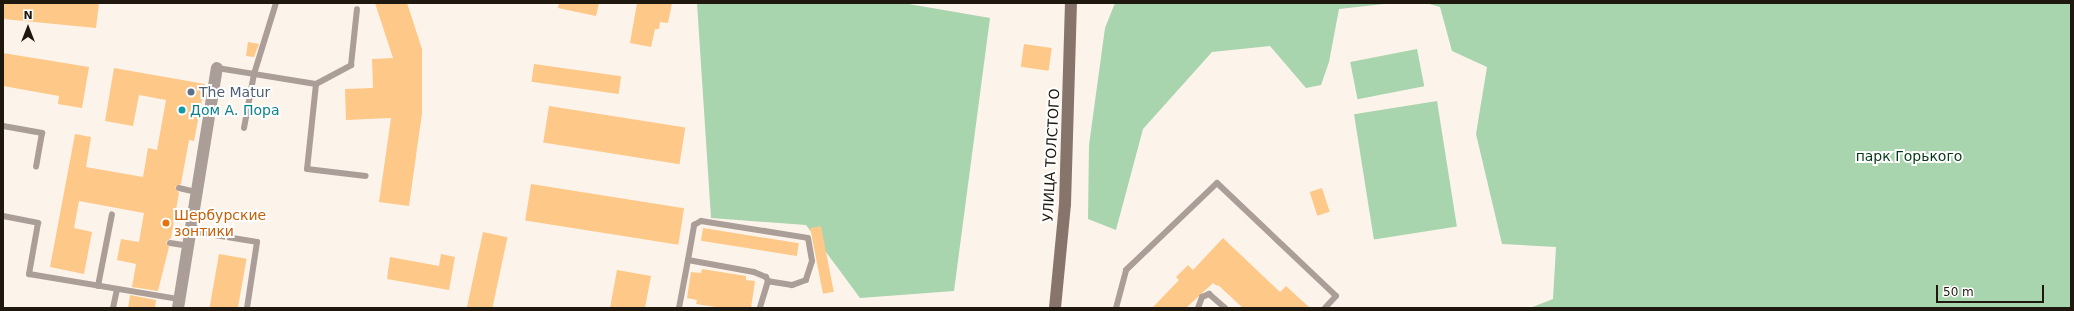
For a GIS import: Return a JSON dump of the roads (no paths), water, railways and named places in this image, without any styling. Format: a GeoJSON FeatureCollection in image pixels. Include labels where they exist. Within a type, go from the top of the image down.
{"type":"FeatureCollection","features":[{"type":"Feature","properties":{"kind":"street","name":"УЛИЦА ТОЛСТОГО"},"geometry":{"type":"LineString","coordinates":[[1055,308],[1065,204],[1072,3]]}},
{"type":"Feature","properties":{"kind":"street"},"geometry":{"type":"LineString","coordinates":[[178,304],[217,68]]}},
{"type":"Feature","properties":{"kind":"lane"},"geometry":{"type":"LineString","coordinates":[[244,128],[254,74],[276,3]]}},
{"type":"Feature","properties":{"kind":"lane"},"geometry":{"type":"LineString","coordinates":[[217,68],[316,84],[351,65],[357,9]]}},
{"type":"Feature","properties":{"kind":"lane"},"geometry":{"type":"LineString","coordinates":[[316,84],[308,169],[366,176]]}},
{"type":"Feature","properties":{"kind":"lane"},"geometry":{"type":"LineString","coordinates":[[3,126],[42,133],[36,166]]}},
{"type":"Feature","properties":{"kind":"lane"},"geometry":{"type":"LineString","coordinates":[[1116,308],[1126,270],[1217,183],[1336,296],[1325,308]]}},
{"type":"Feature","properties":{"kind":"lane"},"geometry":{"type":"LineString","coordinates":[[178,188],[197,192]]}},
{"type":"Feature","properties":{"kind":"lane"},"geometry":{"type":"LineString","coordinates":[[98,286],[112,214]]}},
{"type":"Feature","properties":{"kind":"lane"},"geometry":{"type":"LineString","coordinates":[[3,216],[38,223],[29,274],[117,289],[178,304]]}},
{"type":"Feature","properties":{"kind":"lane"},"geometry":{"type":"LineString","coordinates":[[679,308],[688,260],[687,250],[694,225],[701,221],[808,238],[812,261],[806,280],[792,285],[768,281],[766,277],[754,272],[688,260]]}},
{"type":"Feature","properties":{"kind":"lane"},"geometry":{"type":"LineString","coordinates":[[190,231],[257,242],[247,308]]}},
{"type":"Feature","properties":{"kind":"lane"},"geometry":{"type":"LineString","coordinates":[[170,243],[188,246]]}},
{"type":"Feature","properties":{"kind":"lane"},"geometry":{"type":"LineString","coordinates":[[760,308],[768,281]]}},
{"type":"Feature","properties":{"kind":"lane"},"geometry":{"type":"LineString","coordinates":[[113,308],[117,289]]}},
{"type":"Feature","properties":{"kind":"lane"},"geometry":{"type":"LineString","coordinates":[[1198,308],[1202,297],[1209,294],[1225,308]]}},
{"type":"Feature","properties":{"kind":"place","name":"The Matur"},"geometry":{"type":"Point","coordinates":[191,92]}},
{"type":"Feature","properties":{"kind":"place","name":"Дом А. Пора"},"geometry":{"type":"Point","coordinates":[182,110]}},
{"type":"Feature","properties":{"kind":"place","name":"Шербурские зонтики"},"geometry":{"type":"Point","coordinates":[166,223]}},
{"type":"Feature","properties":{"kind":"park label","name":"парк Горького"},"geometry":{"type":"Point","coordinates":[1909,156]}}]}
